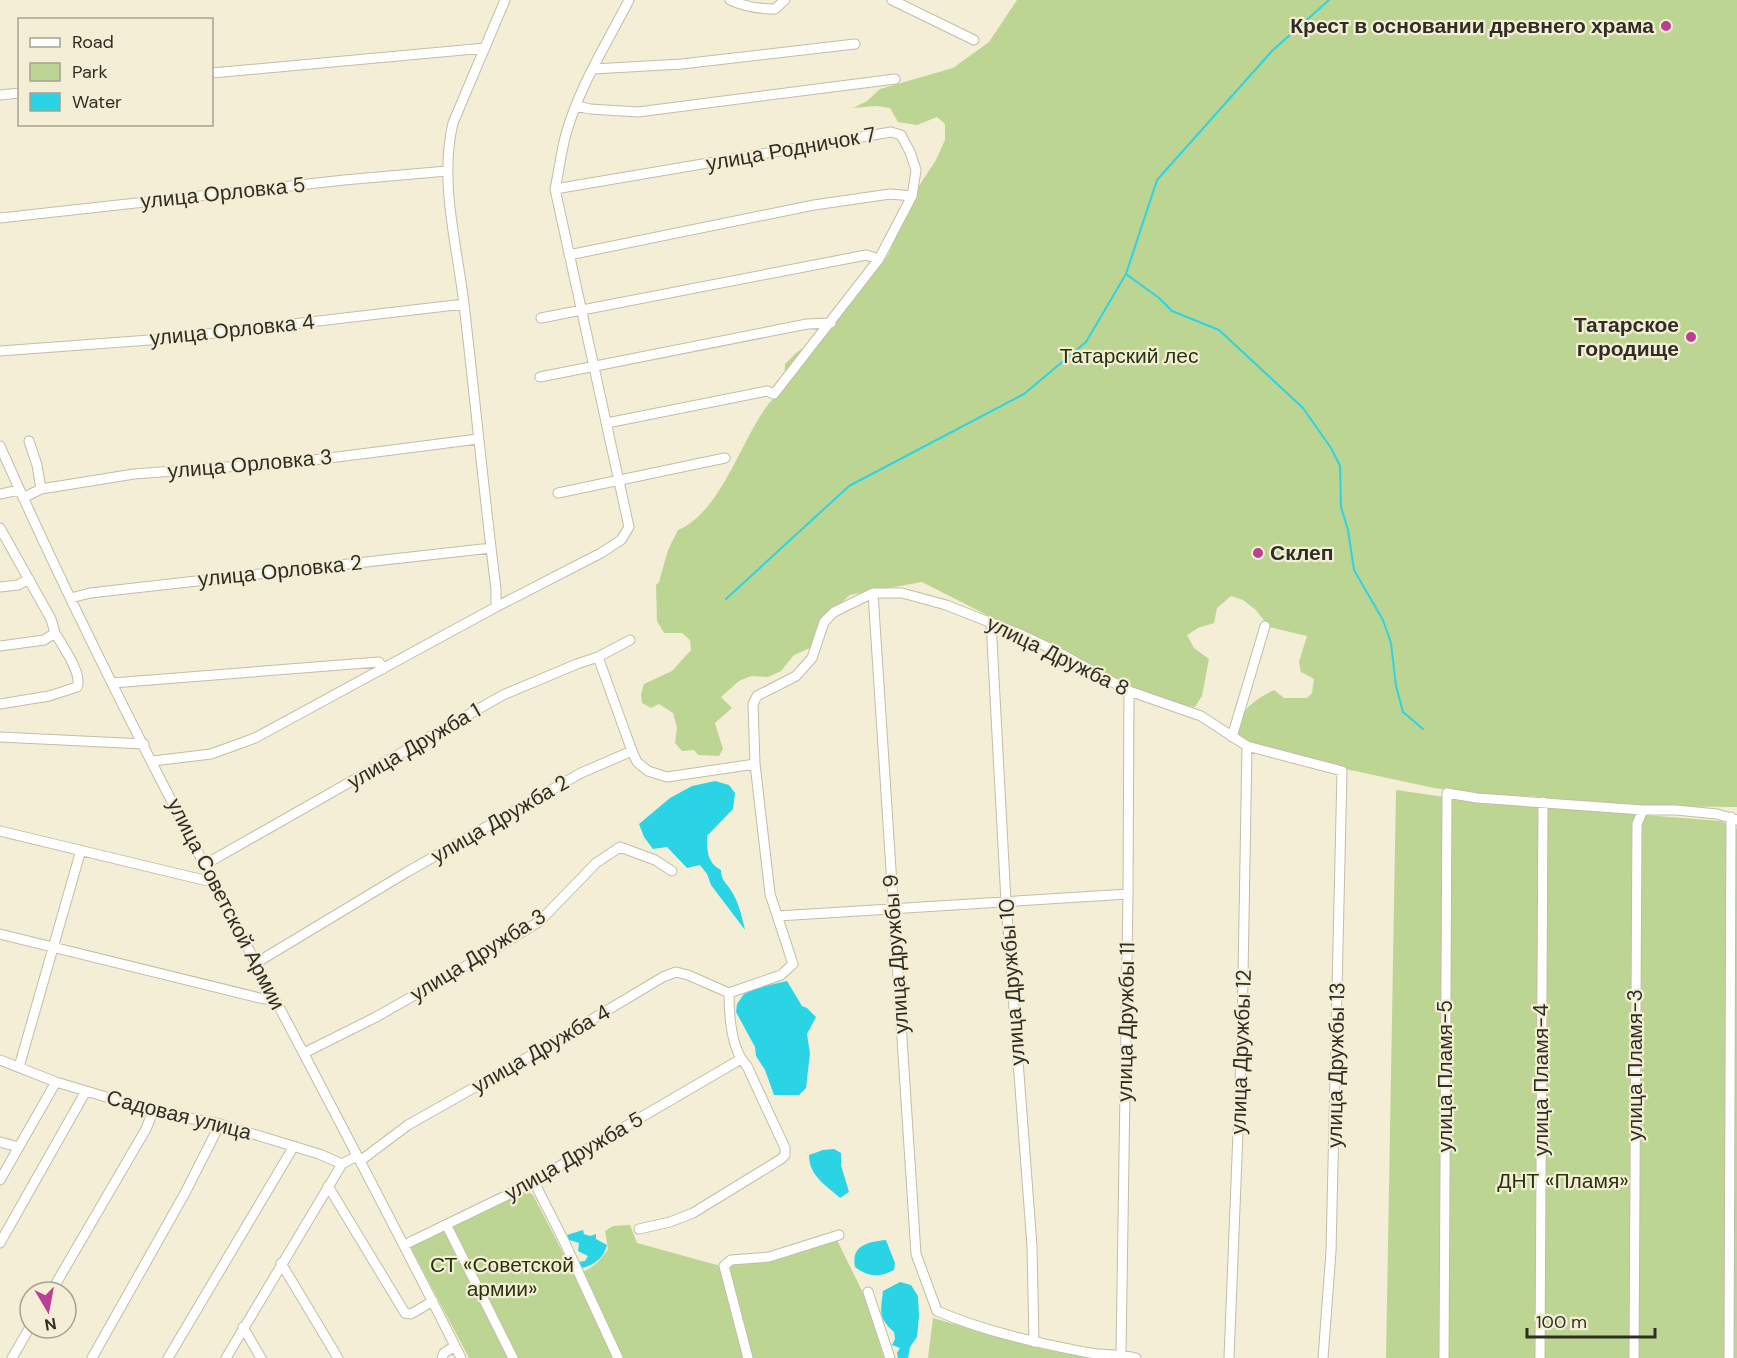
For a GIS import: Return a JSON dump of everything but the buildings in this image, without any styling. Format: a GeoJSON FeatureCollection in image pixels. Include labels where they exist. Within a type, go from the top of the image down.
{"type":"FeatureCollection","features":[{"type":"Feature","properties":{"kind":"street"},"geometry":{"type":"LineString","coordinates":[[496,607],[464,304],[447,171],[453,123],[505,0]]}},
{"type":"Feature","properties":{"kind":"street"},"geometry":{"type":"LineString","coordinates":[[153,761],[211,754],[255,738],[496,607],[601,553],[621,540],[629,527],[555,189],[566,134],[577,105],[629,0]]}},
{"type":"Feature","properties":{"kind":"street"},"geometry":{"type":"LineString","coordinates":[[730,0],[740,5],[767,9],[775,9],[785,0]]}},
{"type":"Feature","properties":{"kind":"street"},"geometry":{"type":"LineString","coordinates":[[892,0],[974,40]]}},
{"type":"Feature","properties":{"kind":"street"},"geometry":{"type":"LineString","coordinates":[[593,69],[682,64],[855,44]]}},
{"type":"Feature","properties":{"kind":"street"},"geometry":{"type":"LineString","coordinates":[[213,73],[485,48]]}},
{"type":"Feature","properties":{"kind":"street"},"geometry":{"type":"LineString","coordinates":[[577,105],[590,109],[638,112],[895,79]]}},
{"type":"Feature","properties":{"kind":"street"},"geometry":{"type":"LineString","coordinates":[[0,95],[18,93]]}},
{"type":"Feature","properties":{"kind":"street","name":"улица Родничок 7"},"geometry":{"type":"LineString","coordinates":[[555,189],[891,132],[901,135],[916,170],[912,196],[879,259],[774,394],[767,391],[607,423]]}},
{"type":"Feature","properties":{"kind":"street","name":"улица Орловка 5"},"geometry":{"type":"LineString","coordinates":[[0,218],[344,180],[447,171]]}},
{"type":"Feature","properties":{"kind":"street"},"geometry":{"type":"LineString","coordinates":[[569,255],[814,205],[890,194],[912,196]]}},
{"type":"Feature","properties":{"kind":"street"},"geometry":{"type":"LineString","coordinates":[[541,318],[866,255],[879,259]]}},
{"type":"Feature","properties":{"kind":"street","name":"улица Орловка 4"},"geometry":{"type":"LineString","coordinates":[[0,351],[163,339],[464,304]]}},
{"type":"Feature","properties":{"kind":"street"},"geometry":{"type":"LineString","coordinates":[[540,377],[807,324],[831,323]]}},
{"type":"Feature","properties":{"kind":"street","name":"улица Орловка 3"},"geometry":{"type":"LineString","coordinates":[[0,494],[21,494],[134,474],[306,461],[478,439]]}},
{"type":"Feature","properties":{"kind":"street"},"geometry":{"type":"LineString","coordinates":[[29,441],[37,465],[41,489]]}},
{"type":"Feature","properties":{"kind":"street","name":"улица Советской Армии"},"geometry":{"type":"LineString","coordinates":[[0,446],[112,683],[212,882],[304,1053],[461,1358]]}},
{"type":"Feature","properties":{"kind":"street"},"geometry":{"type":"LineString","coordinates":[[558,493],[724,458]]}},
{"type":"Feature","properties":{"kind":"street"},"geometry":{"type":"LineString","coordinates":[[0,528],[51,619],[55,633],[77,673],[79,682],[77,687],[49,696],[0,704]]}},
{"type":"Feature","properties":{"kind":"street","name":"улица Орловка 2"},"geometry":{"type":"LineString","coordinates":[[71,598],[90,593],[491,548]]}},
{"type":"Feature","properties":{"kind":"street"},"geometry":{"type":"LineString","coordinates":[[0,587],[18,585],[29,579]]}},
{"type":"Feature","properties":{"kind":"street","name":"улица Дружба 8"},"geometry":{"type":"LineString","coordinates":[[729,993],[781,975],[793,964],[770,894],[755,764],[753,704],[757,696],[796,676],[812,658],[824,622],[834,612],[873,593],[902,593],[946,605],[991,622],[1056,651],[1129,691],[1201,716],[1247,746],[1342,771]]}},
{"type":"Feature","properties":{"kind":"street","name":"улица Дружбы 9"},"geometry":{"type":"LineString","coordinates":[[873,593],[916,1254],[937,1311],[967,1324],[1034,1342]]}},
{"type":"Feature","properties":{"kind":"street","name":"улица Дружбы 10"},"geometry":{"type":"LineString","coordinates":[[991,622],[1006,902],[1032,1246],[1034,1342]]}},
{"type":"Feature","properties":{"kind":"street"},"geometry":{"type":"LineString","coordinates":[[1232,737],[1264,626]]}},
{"type":"Feature","properties":{"kind":"street"},"geometry":{"type":"LineString","coordinates":[[0,646],[44,640],[55,633]]}},
{"type":"Feature","properties":{"kind":"street","name":"улица Дружба 1"},"geometry":{"type":"LineString","coordinates":[[204,865],[503,695],[598,657],[630,640]]}},
{"type":"Feature","properties":{"kind":"street"},"geometry":{"type":"LineString","coordinates":[[598,657],[632,751],[637,762],[648,771],[667,777],[755,764]]}},
{"type":"Feature","properties":{"kind":"street"},"geometry":{"type":"LineString","coordinates":[[112,683],[379,662],[383,669]]}},
{"type":"Feature","properties":{"kind":"street","name":"улица Дружбы 11"},"geometry":{"type":"LineString","coordinates":[[1121,1353],[1129,691]]}},
{"type":"Feature","properties":{"kind":"street"},"geometry":{"type":"LineString","coordinates":[[0,737],[144,744]]}},
{"type":"Feature","properties":{"kind":"street","name":"улица Дружбы 12"},"geometry":{"type":"LineString","coordinates":[[1229,1358],[1242,1032],[1247,746]]}},
{"type":"Feature","properties":{"kind":"street","name":"улица Дружба 2"},"geometry":{"type":"LineString","coordinates":[[256,963],[407,872],[581,773],[632,751]]}},
{"type":"Feature","properties":{"kind":"street","name":"улица Дружбы 13"},"geometry":{"type":"LineString","coordinates":[[1323,1358],[1331,1239],[1342,771]]}},
{"type":"Feature","properties":{"kind":"street","name":"улица Пламя-5"},"geometry":{"type":"LineString","coordinates":[[1444,1358],[1447,793],[1477,798],[1543,802]]}},
{"type":"Feature","properties":{"kind":"street"},"geometry":{"type":"LineString","coordinates":[[1543,802],[1643,810],[1676,810],[1734,818],[1729,1358]]}},
{"type":"Feature","properties":{"kind":"street","name":"улица Пламя-4"},"geometry":{"type":"LineString","coordinates":[[1540,1358],[1543,802]]}},
{"type":"Feature","properties":{"kind":"street","name":"улица Пламя-3"},"geometry":{"type":"LineString","coordinates":[[1634,1358],[1637,825],[1643,810]]}},
{"type":"Feature","properties":{"kind":"street"},"geometry":{"type":"LineString","coordinates":[[0,831],[212,882]]}},
{"type":"Feature","properties":{"kind":"street","name":"улица Дружба 3"},"geometry":{"type":"LineString","coordinates":[[304,1053],[376,1017],[540,921],[596,863],[620,848],[655,860],[672,872]]}},
{"type":"Feature","properties":{"kind":"street"},"geometry":{"type":"LineString","coordinates":[[19,1067],[81,850]]}},
{"type":"Feature","properties":{"kind":"street"},"geometry":{"type":"LineString","coordinates":[[778,916],[1128,894]]}},
{"type":"Feature","properties":{"kind":"street"},"geometry":{"type":"LineString","coordinates":[[0,934],[264,999],[273,996]]}},
{"type":"Feature","properties":{"kind":"street","name":"улица Дружба 4"},"geometry":{"type":"LineString","coordinates":[[358,1158],[408,1125],[663,977],[676,972],[729,993]]}},
{"type":"Feature","properties":{"kind":"street"},"geometry":{"type":"LineString","coordinates":[[639,1229],[670,1222],[693,1213],[782,1160],[785,1155],[785,1148],[747,1066],[741,1059],[730,1022],[729,993]]}},
{"type":"Feature","properties":{"kind":"street","name":"улица Дружба 5"},"geometry":{"type":"LineString","coordinates":[[404,1245],[534,1182],[741,1059]]}},
{"type":"Feature","properties":{"kind":"street","name":"Садовая улица"},"geometry":{"type":"LineString","coordinates":[[0,1060],[56,1082],[153,1111],[219,1124],[294,1146],[342,1164]]}},
{"type":"Feature","properties":{"kind":"street"},"geometry":{"type":"LineString","coordinates":[[0,1180],[56,1082]]}},
{"type":"Feature","properties":{"kind":"street"},"geometry":{"type":"LineString","coordinates":[[0,1243],[86,1091]]}},
{"type":"Feature","properties":{"kind":"street"},"geometry":{"type":"LineString","coordinates":[[58,1280],[146,1129],[153,1111]]}},
{"type":"Feature","properties":{"kind":"street"},"geometry":{"type":"LineString","coordinates":[[92,1358],[185,1193],[219,1124]]}},
{"type":"Feature","properties":{"kind":"street"},"geometry":{"type":"LineString","coordinates":[[0,1142],[19,1147]]}},
{"type":"Feature","properties":{"kind":"street"},"geometry":{"type":"LineString","coordinates":[[168,1358],[294,1146]]}},
{"type":"Feature","properties":{"kind":"street"},"geometry":{"type":"LineString","coordinates":[[226,1358],[342,1164],[358,1158]]}},
{"type":"Feature","properties":{"kind":"street"},"geometry":{"type":"LineString","coordinates":[[534,1182],[618,1358]]}},
{"type":"Feature","properties":{"kind":"street"},"geometry":{"type":"LineString","coordinates":[[328,1186],[405,1313],[411,1314],[433,1301]]}},
{"type":"Feature","properties":{"kind":"street"},"geometry":{"type":"LineString","coordinates":[[447,1226],[513,1358]]}},
{"type":"Feature","properties":{"kind":"street"},"geometry":{"type":"LineString","coordinates":[[748,1358],[724,1266],[731,1260],[769,1257],[839,1235]]}},
{"type":"Feature","properties":{"kind":"street"},"geometry":{"type":"LineString","coordinates":[[281,1263],[338,1358]]}},
{"type":"Feature","properties":{"kind":"street"},"geometry":{"type":"LineString","coordinates":[[868,1292],[890,1358]]}},
{"type":"Feature","properties":{"kind":"street"},"geometry":{"type":"LineString","coordinates":[[243,1327],[261,1358]]}},
{"type":"Feature","properties":{"kind":"street"},"geometry":{"type":"LineString","coordinates":[[12,1358],[22,1340]]}},
{"type":"Feature","properties":{"kind":"street"},"geometry":{"type":"LineString","coordinates":[[1034,1342],[1095,1354],[1121,1353],[1136,1358]]}},
{"type":"Feature","properties":{"kind":"street"},"geometry":{"type":"LineString","coordinates":[[441,1358],[444,1353],[455,1346]]}},
{"type":"Feature","properties":{"kind":"green space","name":"Татарский лес"},"geometry":{"type":"Polygon","coordinates":[[[1017,0],[1737,0],[1737,807],[1619,806],[1531,796],[1507,797],[1434,788],[1299,759],[1255,745],[1237,734],[1244,712],[1261,697],[1274,690],[1284,698],[1307,698],[1312,693],[1314,679],[1301,672],[1299,662],[1307,636],[1269,627],[1256,610],[1243,600],[1231,596],[1217,608],[1214,623],[1198,628],[1187,635],[1194,648],[1209,659],[1202,696],[1195,707],[1181,705],[1129,687],[922,582],[850,595],[822,620],[810,648],[794,655],[781,671],[768,677],[751,676],[739,681],[721,697],[732,708],[715,723],[723,749],[719,756],[698,755],[694,750],[682,751],[675,743],[677,728],[673,713],[659,704],[651,708],[642,703],[641,694],[644,684],[672,671],[691,650],[690,640],[682,633],[664,633],[657,621],[656,585],[659,582],[668,550],[678,530],[693,521],[718,493],[757,421],[769,404],[784,390],[785,364],[830,328],[888,255],[917,189],[936,160],[945,140],[945,124],[937,117],[917,125],[898,122],[890,108],[876,106],[853,108],[867,101],[880,89],[953,68],[989,42],[1017,0]]]}},
{"type":"Feature","properties":{"kind":"green space","name":"ДНТ «Пламя»"},"geometry":{"type":"Polygon","coordinates":[[[1396,790],[1479,802],[1721,821],[1737,829],[1737,1358],[1386,1358],[1396,790]]]}},
{"type":"Feature","properties":{"kind":"green space","name":"СТ «Советской армии»"},"geometry":{"type":"Polygon","coordinates":[[[527,1191],[533,1195],[574,1274],[590,1268],[601,1258],[608,1249],[605,1231],[613,1226],[630,1225],[637,1243],[717,1265],[768,1261],[836,1238],[866,1299],[884,1358],[469,1358],[410,1246],[527,1191]]]}},
{"type":"Feature","properties":{"kind":"green space"},"geometry":{"type":"Polygon","coordinates":[[[933,1318],[1042,1349],[1093,1358],[928,1358],[933,1318]]]}},
{"type":"Feature","properties":{"kind":"water"},"geometry":{"type":"Polygon","coordinates":[[[715,781],[729,785],[735,793],[733,809],[707,836],[708,851],[710,860],[721,870],[723,879],[734,896],[745,930],[711,885],[700,865],[687,868],[667,847],[653,849],[644,837],[639,824],[670,798],[692,786],[715,781]]]}},
{"type":"Feature","properties":{"kind":"water"},"geometry":{"type":"Polygon","coordinates":[[[787,981],[802,1006],[816,1017],[807,1034],[810,1053],[806,1088],[799,1095],[774,1095],[765,1070],[756,1056],[755,1047],[736,1012],[737,1004],[744,994],[757,988],[787,981]]]}},
{"type":"Feature","properties":{"kind":"water"},"geometry":{"type":"Polygon","coordinates":[[[834,1149],[841,1153],[841,1165],[849,1192],[840,1198],[819,1180],[812,1169],[809,1155],[834,1149]]]}},
{"type":"Feature","properties":{"kind":"water"},"geometry":{"type":"Polygon","coordinates":[[[583,1230],[584,1234],[590,1236],[596,1234],[596,1239],[607,1245],[604,1254],[598,1260],[582,1268],[577,1262],[585,1261],[588,1256],[578,1251],[579,1243],[569,1240],[567,1235],[583,1230]]]}},
{"type":"Feature","properties":{"kind":"water"},"geometry":{"type":"Polygon","coordinates":[[[886,1240],[895,1263],[894,1270],[874,1275],[864,1273],[855,1267],[854,1260],[858,1249],[873,1242],[886,1240]]]}},
{"type":"Feature","properties":{"kind":"water"},"geometry":{"type":"Polygon","coordinates":[[[900,1282],[911,1285],[918,1296],[917,1337],[910,1347],[908,1358],[898,1358],[897,1353],[900,1348],[892,1345],[895,1339],[894,1332],[881,1313],[883,1291],[900,1282]]]}},
{"type":"Feature","properties":{"kind":"waterway"},"geometry":{"type":"LineString","coordinates":[[1329,0],[1272,51],[1157,180],[1126,274],[1159,298],[1172,311],[1219,330],[1303,408],[1331,448],[1340,466],[1341,507],[1348,530],[1354,570],[1383,620],[1391,643],[1396,686],[1403,712],[1423,729]]}},
{"type":"Feature","properties":{"kind":"waterway"},"geometry":{"type":"LineString","coordinates":[[726,599],[849,486],[1024,394],[1086,342],[1126,274]]}},
{"type":"Feature","properties":{"kind":"place","name":"Крест в основании древнего храма"},"geometry":{"type":"Point","coordinates":[1666,26]}},
{"type":"Feature","properties":{"kind":"place","name":"Татарское городище"},"geometry":{"type":"Point","coordinates":[1691,337]}},
{"type":"Feature","properties":{"kind":"place","name":"Склеп"},"geometry":{"type":"Point","coordinates":[1258,553]}}]}
